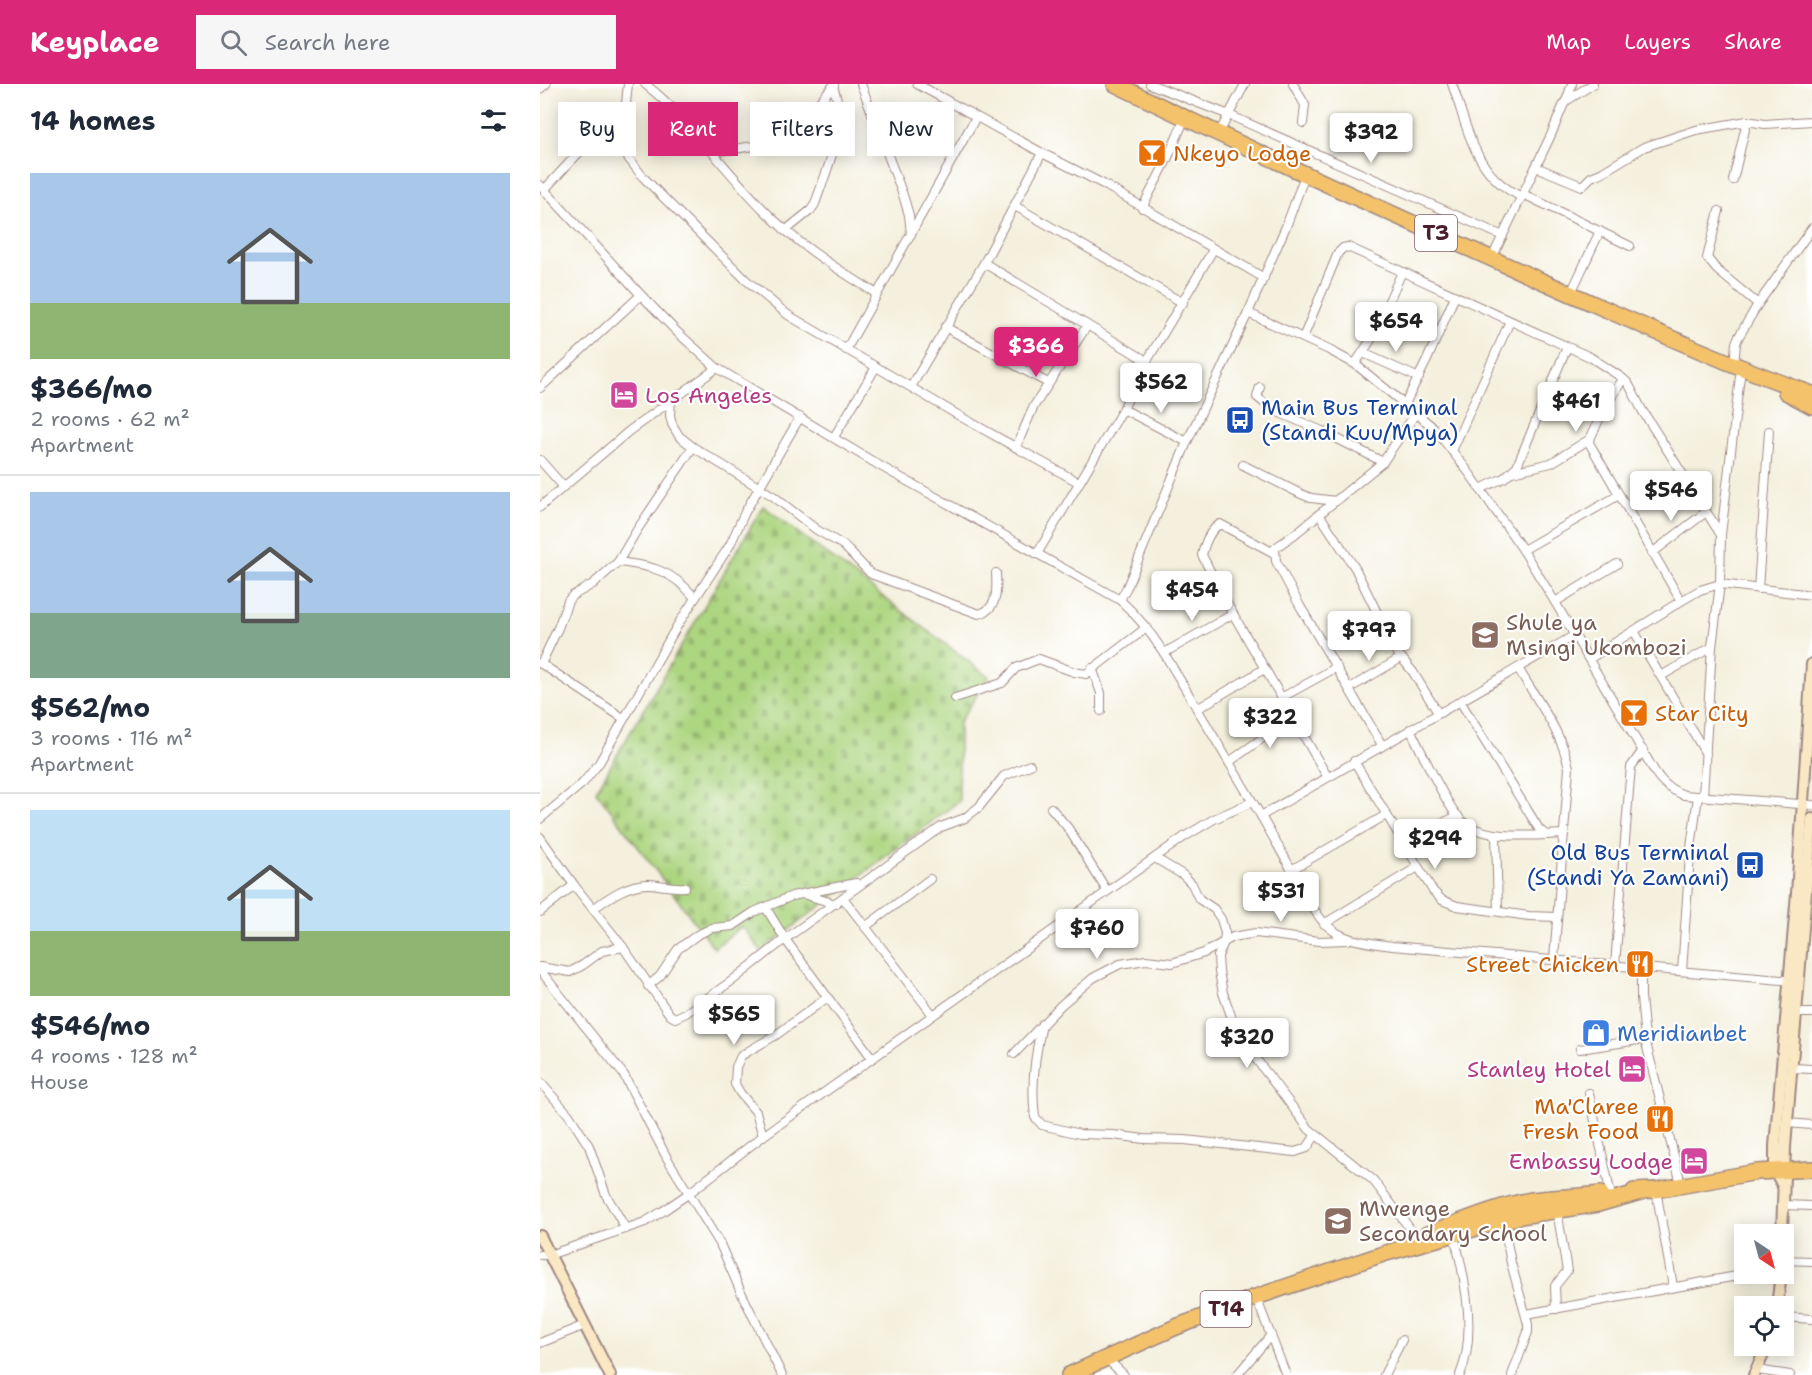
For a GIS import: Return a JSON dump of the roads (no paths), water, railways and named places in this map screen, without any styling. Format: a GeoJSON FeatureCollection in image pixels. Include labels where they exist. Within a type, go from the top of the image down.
{"type":"FeatureCollection","features":[{"type":"Feature","properties":{"kind":"highway","name":"T3"},"geometry":{"type":"LineString","coordinates":[[1115,84],[1305,175],[1738,367],[1812,394]]}},
{"type":"Feature","properties":{"kind":"highway","name":"T3"},"geometry":{"type":"LineString","coordinates":[[1760,376],[1812,406]]}},
{"type":"Feature","properties":{"kind":"highway","name":"T14"},"geometry":{"type":"LineString","coordinates":[[1069,1375],[1176,1328],[1386,1253],[1503,1221],[1611,1197],[1757,1172],[1781,1176],[1812,1169]]}},
{"type":"Feature","properties":{"kind":"highway","name":"T14"},"geometry":{"type":"LineString","coordinates":[[1386,1253],[1417,1238],[1492,1210],[1523,1202],[1552,1197],[1611,1197]]}},
{"type":"Feature","properties":{"kind":"main road"},"geometry":{"type":"LineString","coordinates":[[1782,1224],[1781,1176],[1774,1146],[1794,981],[1808,804],[1812,664]]}},
{"type":"Feature","properties":{"kind":"main road"},"geometry":{"type":"LineString","coordinates":[[1781,1176],[1796,1012],[1794,981],[1807,954],[1812,819]]}},
{"type":"Feature","properties":{"kind":"main road"},"geometry":{"type":"LineString","coordinates":[[540,1236],[544,1255],[585,1325],[610,1375]]}},
{"type":"Feature","properties":{"kind":"main road"},"geometry":{"type":"LineString","coordinates":[[1755,1372],[1762,1356]]}},
{"type":"Feature","properties":{"kind":"street"},"geometry":{"type":"LineString","coordinates":[[540,89],[546,84]]}},
{"type":"Feature","properties":{"kind":"street"},"geometry":{"type":"LineString","coordinates":[[625,102],[628,84]]}},
{"type":"Feature","properties":{"kind":"street"},"geometry":{"type":"LineString","coordinates":[[645,84],[666,102]]}},
{"type":"Feature","properties":{"kind":"street"},"geometry":{"type":"LineString","coordinates":[[861,84],[903,195],[909,215],[911,234]]}},
{"type":"Feature","properties":{"kind":"street"},"geometry":{"type":"LineString","coordinates":[[917,84],[1103,184],[1264,278]]}},
{"type":"Feature","properties":{"kind":"street"},"geometry":{"type":"LineString","coordinates":[[1150,84],[1229,115],[1503,236]]}},
{"type":"Feature","properties":{"kind":"street"},"geometry":{"type":"LineString","coordinates":[[1218,135],[1245,84]]}},
{"type":"Feature","properties":{"kind":"street"},"geometry":{"type":"LineString","coordinates":[[1293,84],[1305,105],[1303,123]]}},
{"type":"Feature","properties":{"kind":"street"},"geometry":{"type":"LineString","coordinates":[[1452,84],[1472,143],[1485,168],[1505,188],[1630,246]]}},
{"type":"Feature","properties":{"kind":"street"},"geometry":{"type":"LineString","coordinates":[[1492,258],[1523,196],[1572,84]]}},
{"type":"Feature","properties":{"kind":"street"},"geometry":{"type":"LineString","coordinates":[[1566,101],[1593,84]]}},
{"type":"Feature","properties":{"kind":"street"},"geometry":{"type":"LineString","coordinates":[[738,148],[783,139],[804,122],[834,85]]}},
{"type":"Feature","properties":{"kind":"street"},"geometry":{"type":"LineString","coordinates":[[785,231],[815,204],[838,126],[840,108],[834,85]]}},
{"type":"Feature","properties":{"kind":"street"},"geometry":{"type":"LineString","coordinates":[[846,350],[976,117]]}},
{"type":"Feature","properties":{"kind":"street"},"geometry":{"type":"LineString","coordinates":[[1142,208],[1166,162],[1185,118]]}},
{"type":"Feature","properties":{"kind":"street"},"geometry":{"type":"LineString","coordinates":[[1536,167],[1582,186],[1591,177],[1644,147],[1696,130],[1747,121],[1765,124],[1812,121]]}},
{"type":"Feature","properties":{"kind":"street"},"geometry":{"type":"LineString","coordinates":[[1733,180],[1747,121]]}},
{"type":"Feature","properties":{"kind":"street"},"geometry":{"type":"LineString","coordinates":[[911,387],[984,263],[1042,153]]}},
{"type":"Feature","properties":{"kind":"street"},"geometry":{"type":"LineString","coordinates":[[575,156],[542,187],[676,332],[717,368],[1120,600],[1146,628],[1164,653],[1324,924],[1348,940]]}},
{"type":"Feature","properties":{"kind":"street"},"geometry":{"type":"LineString","coordinates":[[627,156],[643,177],[746,280],[788,315],[1078,482]]}},
{"type":"Feature","properties":{"kind":"street"},"geometry":{"type":"LineString","coordinates":[[716,156],[762,209],[785,231],[808,250],[877,294]]}},
{"type":"Feature","properties":{"kind":"street"},"geometry":{"type":"LineString","coordinates":[[1120,600],[1187,442],[1264,278],[1305,175]]}},
{"type":"Feature","properties":{"kind":"street"},"geometry":{"type":"LineString","coordinates":[[1015,206],[1183,303]]}},
{"type":"Feature","properties":{"kind":"street"},"geometry":{"type":"LineString","coordinates":[[1719,211],[1707,258],[1717,270],[1758,304]]}},
{"type":"Feature","properties":{"kind":"street"},"geometry":{"type":"LineString","coordinates":[[1682,971],[1690,855],[1706,754],[1712,646],[1720,584],[1721,535],[1738,367],[1736,343],[1758,304],[1812,228]]}},
{"type":"Feature","properties":{"kind":"street"},"geometry":{"type":"LineString","coordinates":[[1571,293],[1600,231]]}},
{"type":"Feature","properties":{"kind":"street"},"geometry":{"type":"LineString","coordinates":[[1303,338],[1338,253],[1348,247],[1567,347],[1603,364],[1628,384],[1721,535]]}},
{"type":"Feature","properties":{"kind":"street"},"geometry":{"type":"LineString","coordinates":[[1038,554],[1213,250]]}},
{"type":"Feature","properties":{"kind":"street"},"geometry":{"type":"LineString","coordinates":[[984,263],[1147,362]]}},
{"type":"Feature","properties":{"kind":"street"},"geometry":{"type":"LineString","coordinates":[[1355,364],[1372,338],[1402,272]]}},
{"type":"Feature","properties":{"kind":"street"},"geometry":{"type":"LineString","coordinates":[[540,388],[641,295]]}},
{"type":"Feature","properties":{"kind":"street"},"geometry":{"type":"LineString","coordinates":[[1405,404],[1455,296]]}},
{"type":"Feature","properties":{"kind":"street"},"geometry":{"type":"LineString","coordinates":[[1248,313],[1355,364],[1434,428],[1480,489],[1556,602],[1662,782],[1672,790],[1684,795],[1808,804]]}},
{"type":"Feature","properties":{"kind":"street"},"geometry":{"type":"LineString","coordinates":[[1452,451],[1510,321]]}},
{"type":"Feature","properties":{"kind":"street"},"geometry":{"type":"LineString","coordinates":[[1016,447],[1034,406],[1087,326]]}},
{"type":"Feature","properties":{"kind":"street"},"geometry":{"type":"LineString","coordinates":[[945,327],[1048,383]]}},
{"type":"Feature","properties":{"kind":"street"},"geometry":{"type":"LineString","coordinates":[[1480,489],[1504,478],[1516,466],[1567,347]]}},
{"type":"Feature","properties":{"kind":"street"},"geometry":{"type":"LineString","coordinates":[[1362,353],[1419,378]]}},
{"type":"Feature","properties":{"kind":"street"},"geometry":{"type":"LineString","coordinates":[[834,437],[876,367]]}},
{"type":"Feature","properties":{"kind":"street"},"geometry":{"type":"LineString","coordinates":[[540,507],[620,438],[717,368]]}},
{"type":"Feature","properties":{"kind":"street"},"geometry":{"type":"LineString","coordinates":[[1512,472],[1551,463],[1588,441],[1594,434],[1605,407],[1623,379]]}},
{"type":"Feature","properties":{"kind":"street"},"geometry":{"type":"LineString","coordinates":[[1260,387],[1257,397],[1266,407],[1322,431],[1383,462]]}},
{"type":"Feature","properties":{"kind":"street"},"geometry":{"type":"LineString","coordinates":[[672,399],[670,415],[679,436],[789,508],[817,530],[843,545],[871,574],[974,613],[984,612],[991,608],[995,600],[996,573]]}},
{"type":"Feature","properties":{"kind":"street"},"geometry":{"type":"LineString","coordinates":[[1123,409],[1187,442]]}},
{"type":"Feature","properties":{"kind":"street"},"geometry":{"type":"LineString","coordinates":[[1382,745],[1300,606],[1274,553],[1277,545],[1383,462],[1416,413]]}},
{"type":"Feature","properties":{"kind":"street"},"geometry":{"type":"LineString","coordinates":[[540,819],[570,795],[599,763],[623,718],[695,598],[730,545],[759,488],[800,417]]}},
{"type":"Feature","properties":{"kind":"street"},"geometry":{"type":"LineString","coordinates":[[1758,589],[1769,431]]}},
{"type":"Feature","properties":{"kind":"street"},"geometry":{"type":"LineString","coordinates":[[1588,441],[1681,601]]}},
{"type":"Feature","properties":{"kind":"street"},"geometry":{"type":"LineString","coordinates":[[623,718],[540,664],[568,601],[572,596],[593,584],[618,562],[651,508],[693,447]]}},
{"type":"Feature","properties":{"kind":"street"},"geometry":{"type":"LineString","coordinates":[[540,460],[564,486]]}},
{"type":"Feature","properties":{"kind":"street"},"geometry":{"type":"LineString","coordinates":[[1243,465],[1311,498],[1335,501]]}},
{"type":"Feature","properties":{"kind":"street"},"geometry":{"type":"LineString","coordinates":[[1522,550],[1619,495]]}},
{"type":"Feature","properties":{"kind":"street"},"geometry":{"type":"LineString","coordinates":[[1652,552],[1706,512]]}},
{"type":"Feature","properties":{"kind":"street"},"geometry":{"type":"LineString","coordinates":[[1319,514],[1355,568],[1401,658],[1413,672],[1438,713]]}},
{"type":"Feature","properties":{"kind":"street"},"geometry":{"type":"LineString","coordinates":[[1274,553],[1224,525],[1217,526],[1213,530],[1206,540],[1202,555],[1264,669],[1328,776]]}},
{"type":"Feature","properties":{"kind":"street"},"geometry":{"type":"LineString","coordinates":[[618,562],[643,564],[667,573],[679,581],[695,598]]}},
{"type":"Feature","properties":{"kind":"street"},"geometry":{"type":"LineString","coordinates":[[1556,602],[1617,564]]}},
{"type":"Feature","properties":{"kind":"street"},"geometry":{"type":"LineString","coordinates":[[1589,659],[1700,590],[1720,584],[1812,596]]}},
{"type":"Feature","properties":{"kind":"street"},"geometry":{"type":"LineString","coordinates":[[1164,653],[1233,614]]}},
{"type":"Feature","properties":{"kind":"street"},"geometry":{"type":"LineString","coordinates":[[955,698],[1002,683],[1016,668],[1039,659],[1083,674],[1146,628]]}},
{"type":"Feature","properties":{"kind":"street"},"geometry":{"type":"LineString","coordinates":[[1634,631],[1706,754]]}},
{"type":"Feature","properties":{"kind":"street"},"geometry":{"type":"LineString","coordinates":[[1261,816],[1575,635]]}},
{"type":"Feature","properties":{"kind":"street"},"geometry":{"type":"LineString","coordinates":[[1661,676],[1712,646]]}},
{"type":"Feature","properties":{"kind":"street"},"geometry":{"type":"LineString","coordinates":[[1350,688],[1401,658]]}},
{"type":"Feature","properties":{"kind":"street"},"geometry":{"type":"LineString","coordinates":[[1281,698],[1337,667]]}},
{"type":"Feature","properties":{"kind":"street"},"geometry":{"type":"LineString","coordinates":[[1092,668],[1101,693],[1101,711]]}},
{"type":"Feature","properties":{"kind":"street"},"geometry":{"type":"LineString","coordinates":[[1518,668],[1559,739],[1569,768],[1554,959]]}},
{"type":"Feature","properties":{"kind":"street"},"geometry":{"type":"LineString","coordinates":[[1197,709],[1264,669]]}},
{"type":"Feature","properties":{"kind":"street"},"geometry":{"type":"LineString","coordinates":[[1460,701],[1539,829],[1546,835]]}},
{"type":"Feature","properties":{"kind":"street"},"geometry":{"type":"LineString","coordinates":[[1229,762],[1274,730],[1288,709]]}},
{"type":"Feature","properties":{"kind":"street"},"geometry":{"type":"LineString","coordinates":[[1410,729],[1462,822],[1473,828],[1496,834],[1564,834]]}},
{"type":"Feature","properties":{"kind":"street"},"geometry":{"type":"LineString","coordinates":[[1616,964],[1630,778],[1632,767],[1643,750]]}},
{"type":"Feature","properties":{"kind":"street"},"geometry":{"type":"LineString","coordinates":[[1354,761],[1401,841],[1433,891],[1442,900],[1457,906],[1557,917]]}},
{"type":"Feature","properties":{"kind":"street"},"geometry":{"type":"LineString","coordinates":[[540,837],[623,947],[648,986],[670,1015],[675,1018],[680,1017],[733,980],[785,939],[941,827],[965,818],[1009,772],[1030,765]]}},
{"type":"Feature","properties":{"kind":"street"},"geometry":{"type":"LineString","coordinates":[[544,1255],[645,1222],[688,1194],[763,1136],[1184,837],[1214,819],[1252,802]]}},
{"type":"Feature","properties":{"kind":"street"},"geometry":{"type":"LineString","coordinates":[[1051,808],[1068,828],[1107,891]]}},
{"type":"Feature","properties":{"kind":"street"},"geometry":{"type":"LineString","coordinates":[[1291,870],[1386,815]]}},
{"type":"Feature","properties":{"kind":"street"},"geometry":{"type":"LineString","coordinates":[[1401,841],[1458,816]]}},
{"type":"Feature","properties":{"kind":"street"},"geometry":{"type":"LineString","coordinates":[[1496,834],[1497,911]]}},
{"type":"Feature","properties":{"kind":"street"},"geometry":{"type":"LineString","coordinates":[[1155,858],[1183,875],[1192,884],[1199,899],[1214,909],[1222,924],[1224,942],[1219,952],[1219,972],[1228,1013],[1253,1055],[1290,1107],[1315,1136],[1373,1180],[1417,1238]]}},
{"type":"Feature","properties":{"kind":"street"},"geometry":{"type":"LineString","coordinates":[[1324,924],[1418,867]]}},
{"type":"Feature","properties":{"kind":"street"},"geometry":{"type":"LineString","coordinates":[[865,927],[930,879]]}},
{"type":"Feature","properties":{"kind":"street"},"geometry":{"type":"LineString","coordinates":[[648,986],[660,976],[685,942],[708,930],[734,926],[754,912],[782,899],[856,883]]}},
{"type":"Feature","properties":{"kind":"street"},"geometry":{"type":"LineString","coordinates":[[593,909],[633,886],[648,884],[685,887]]}},
{"type":"Feature","properties":{"kind":"street"},"geometry":{"type":"LineString","coordinates":[[540,912],[574,885]]}},
{"type":"Feature","properties":{"kind":"street"},"geometry":{"type":"LineString","coordinates":[[802,895],[840,901],[865,927],[933,1015]]}},
{"type":"Feature","properties":{"kind":"street"},"geometry":{"type":"LineString","coordinates":[[766,908],[785,939],[872,1058]]}},
{"type":"Feature","properties":{"kind":"street"},"geometry":{"type":"LineString","coordinates":[[1014,1054],[1057,1008],[1087,982],[1109,968],[1128,962],[1146,960],[1165,964],[1177,962],[1204,953],[1237,935],[1256,933],[1319,941],[1348,940],[1794,981]]}},
{"type":"Feature","properties":{"kind":"street"},"geometry":{"type":"LineString","coordinates":[[540,969],[570,972],[603,951],[623,947]]}},
{"type":"Feature","properties":{"kind":"street"},"geometry":{"type":"LineString","coordinates":[[1641,967],[1641,1006],[1645,1040],[1681,1184]]}},
{"type":"Feature","properties":{"kind":"street"},"geometry":{"type":"LineString","coordinates":[[540,969],[620,1069],[667,1158],[720,1244],[782,1375]]}},
{"type":"Feature","properties":{"kind":"street"},"geometry":{"type":"LineString","coordinates":[[763,1136],[756,1112],[735,1084],[738,1061],[747,1052],[776,1035],[828,997]]}},
{"type":"Feature","properties":{"kind":"street"},"geometry":{"type":"LineString","coordinates":[[1796,1012],[1812,1013]]}},
{"type":"Feature","properties":{"kind":"street"},"geometry":{"type":"LineString","coordinates":[[1042,1024],[1037,1049],[1034,1090],[1035,1117],[1042,1125],[1080,1134],[1185,1140],[1294,1152],[1307,1148],[1315,1136]]}},
{"type":"Feature","properties":{"kind":"street"},"geometry":{"type":"LineString","coordinates":[[1580,1049],[1645,1040]]}},
{"type":"Feature","properties":{"kind":"street"},"geometry":{"type":"LineString","coordinates":[[1792,1068],[1812,1069]]}},
{"type":"Feature","properties":{"kind":"street"},"geometry":{"type":"LineString","coordinates":[[540,1082],[569,1115],[589,1146],[606,1195],[626,1229]]}},
{"type":"Feature","properties":{"kind":"street"},"geometry":{"type":"LineString","coordinates":[[1589,1093],[1611,1197]]}},
{"type":"Feature","properties":{"kind":"street"},"geometry":{"type":"LineString","coordinates":[[1787,1123],[1812,1125]]}},
{"type":"Feature","properties":{"kind":"street"},"geometry":{"type":"LineString","coordinates":[[1650,1190],[1673,1286]]}},
{"type":"Feature","properties":{"kind":"street"},"geometry":{"type":"LineString","coordinates":[[1783,1205],[1812,1206]]}},
{"type":"Feature","properties":{"kind":"street"},"geometry":{"type":"LineString","coordinates":[[1556,1309],[1555,1286],[1566,1271],[1557,1210]]}},
{"type":"Feature","properties":{"kind":"street"},"geometry":{"type":"LineString","coordinates":[[1503,1221],[1515,1282],[1526,1314],[1528,1332],[1512,1375]]}},
{"type":"Feature","properties":{"kind":"street"},"geometry":{"type":"LineString","coordinates":[[1454,1236],[1466,1292],[1467,1347],[1460,1375]]}},
{"type":"Feature","properties":{"kind":"street"},"geometry":{"type":"LineString","coordinates":[[1794,1261],[1812,1262]]}},
{"type":"Feature","properties":{"kind":"street"},"geometry":{"type":"LineString","coordinates":[[1526,1314],[1734,1276]]}},
{"type":"Feature","properties":{"kind":"street"},"geometry":{"type":"LineString","coordinates":[[1256,1298],[1286,1375]]}},
{"type":"Feature","properties":{"kind":"street"},"geometry":{"type":"LineString","coordinates":[[1794,1318],[1812,1319]]}},
{"type":"Feature","properties":{"kind":"street"},"geometry":{"type":"LineString","coordinates":[[540,1342],[585,1325]]}},
{"type":"Feature","properties":{"kind":"street"},"geometry":{"type":"LineString","coordinates":[[1237,1375],[1271,1335]]}},
{"type":"Feature","properties":{"kind":"street"},"geometry":{"type":"LineString","coordinates":[[1384,1375],[1402,1340]]}},
{"type":"Feature","properties":{"kind":"street"},"geometry":{"type":"LineString","coordinates":[[1106,1358],[1124,1375]]}},
{"type":"Feature","properties":{"kind":"street"},"geometry":{"type":"LineString","coordinates":[[1755,1372],[1790,1375]]}},
{"type":"Feature","properties":{"kind":"place","name":"Nkeyo Lodge"},"geometry":{"type":"Point","coordinates":[1152,153]}},
{"type":"Feature","properties":{"kind":"place","name":"Los Angeles"},"geometry":{"type":"Point","coordinates":[624,395]}},
{"type":"Feature","properties":{"kind":"place","name":"Main Bus Terminal (Standi Kuu/Mpya)"},"geometry":{"type":"Point","coordinates":[1240,420]}},
{"type":"Feature","properties":{"kind":"place","name":"Shule ya Msingi Ukombozi"},"geometry":{"type":"Point","coordinates":[1485,635]}},
{"type":"Feature","properties":{"kind":"place","name":"Star City"},"geometry":{"type":"Point","coordinates":[1634,713]}},
{"type":"Feature","properties":{"kind":"place","name":"Old Bus Terminal (Standi Ya Zamani)"},"geometry":{"type":"Point","coordinates":[1750,865]}},
{"type":"Feature","properties":{"kind":"place","name":"Street Chicken"},"geometry":{"type":"Point","coordinates":[1640,964]}},
{"type":"Feature","properties":{"kind":"place","name":"Meridianbet"},"geometry":{"type":"Point","coordinates":[1596,1033]}},
{"type":"Feature","properties":{"kind":"place","name":"Stanley Hotel"},"geometry":{"type":"Point","coordinates":[1632,1069]}},
{"type":"Feature","properties":{"kind":"place","name":"Ma'Claree Fresh Food"},"geometry":{"type":"Point","coordinates":[1660,1119]}},
{"type":"Feature","properties":{"kind":"place","name":"Embassy Lodge"},"geometry":{"type":"Point","coordinates":[1694,1161]}},
{"type":"Feature","properties":{"kind":"place","name":"Mwenge Secondary School"},"geometry":{"type":"Point","coordinates":[1338,1221]}}]}
